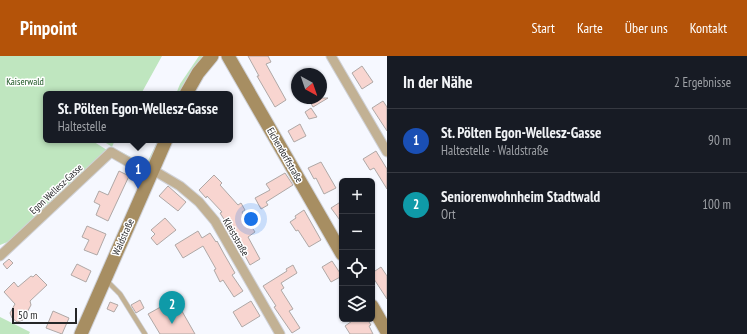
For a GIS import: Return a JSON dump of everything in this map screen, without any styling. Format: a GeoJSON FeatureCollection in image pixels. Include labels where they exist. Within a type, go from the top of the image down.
{"type":"FeatureCollection","features":[{"type":"Feature","properties":{"kind":"street"},"geometry":{"type":"LineString","coordinates":[[188,91],[198,73],[212,56]]}},
{"type":"Feature","properties":{"kind":"street","name":"Eichendorffstraße"},"geometry":{"type":"LineString","coordinates":[[228,56],[340,250]]}},
{"type":"Feature","properties":{"kind":"street"},"geometry":{"type":"LineString","coordinates":[[330,56],[387,152]]}},
{"type":"Feature","properties":{"kind":"street","name":"Waldstraße"},"geometry":{"type":"LineString","coordinates":[[81,334],[165,143]]}},
{"type":"Feature","properties":{"kind":"street","name":"Egon Wellesz-Gasse"},"geometry":{"type":"LineString","coordinates":[[0,256],[112,152],[152,173]]}},
{"type":"Feature","properties":{"kind":"street","name":"Kleiststraße"},"geometry":{"type":"LineString","coordinates":[[152,173],[180,186],[199,202],[215,221],[280,334]]}},
{"type":"Feature","properties":{"kind":"street"},"geometry":{"type":"LineString","coordinates":[[375,311],[387,332]]}},
{"type":"Feature","properties":{"kind":"lane"},"geometry":{"type":"LineString","coordinates":[[105,278],[120,294],[145,334]]}},
{"type":"Feature","properties":{"kind":"green space","name":"Kaiserwald"},"geometry":{"type":"Polygon","coordinates":[[[0,56],[162,56],[143,91],[43,91],[43,143],[96,143],[107,150],[10,241],[0,245],[0,56]]]}},
{"type":"Feature","properties":{"kind":"green space"},"geometry":{"type":"Polygon","coordinates":[[[199,56],[207,56],[183,91],[177,91],[180,84],[199,56]]]}},
{"type":"Feature","properties":{"kind":"green space"},"geometry":{"type":"Polygon","coordinates":[[[106,143],[114,143],[112,147],[106,143]]]}},
{"type":"Feature","properties":{"kind":"green space"},"geometry":{"type":"Polygon","coordinates":[[[157,143],[160,143],[147,168],[115,149],[146,165],[157,143]]]}},
{"type":"Feature","properties":{"kind":"green space"},"geometry":{"type":"Polygon","coordinates":[[[0,317],[30,332],[29,334],[0,334],[0,317]]]}},
{"type":"Feature","properties":{"kind":"building"},"geometry":{"type":"Polygon","coordinates":[[[248,56],[268,56],[271,62],[266,64],[286,100],[275,107],[257,76],[259,76],[248,56]]]}},
{"type":"Feature","properties":{"kind":"building"},"geometry":{"type":"Polygon","coordinates":[[[362,66],[373,82],[362,89],[352,73],[362,66]]]}},
{"type":"Feature","properties":{"kind":"building"},"geometry":{"type":"Polygon","coordinates":[[[383,101],[387,107],[387,131],[372,108],[383,101]]]}},
{"type":"Feature","properties":{"kind":"building"},"geometry":{"type":"Polygon","coordinates":[[[311,104],[318,104],[313,107],[311,104]]]}},
{"type":"Feature","properties":{"kind":"building"},"geometry":{"type":"Polygon","coordinates":[[[311,108],[317,117],[309,119],[305,112],[311,108]]]}},
{"type":"Feature","properties":{"kind":"building"},"geometry":{"type":"Polygon","coordinates":[[[300,124],[306,136],[294,142],[288,131],[300,124]]]}},
{"type":"Feature","properties":{"kind":"building"},"geometry":{"type":"Polygon","coordinates":[[[376,151],[387,169],[387,189],[374,168],[370,170],[363,159],[376,151]]]}},
{"type":"Feature","properties":{"kind":"building"},"geometry":{"type":"Polygon","coordinates":[[[321,162],[336,188],[324,194],[316,178],[314,179],[308,168],[321,162]]]}},
{"type":"Feature","properties":{"kind":"building"},"geometry":{"type":"Polygon","coordinates":[[[119,171],[129,176],[108,221],[96,215],[100,205],[94,202],[99,191],[108,195],[119,171]]]}},
{"type":"Feature","properties":{"kind":"building"},"geometry":{"type":"Polygon","coordinates":[[[285,173],[293,185],[266,202],[268,205],[261,209],[255,198],[270,190],[266,184],[285,173]]]}},
{"type":"Feature","properties":{"kind":"building"},"geometry":{"type":"Polygon","coordinates":[[[214,175],[222,183],[220,185],[238,205],[241,203],[245,210],[242,212],[255,232],[248,237],[260,259],[250,265],[233,233],[220,213],[222,212],[199,190],[214,175]]]}},
{"type":"Feature","properties":{"kind":"building"},"geometry":{"type":"Polygon","coordinates":[[[168,186],[186,202],[178,211],[159,196],[168,186]]]}},
{"type":"Feature","properties":{"kind":"building"},"geometry":{"type":"Polygon","coordinates":[[[339,203],[339,219],[331,208],[339,203]]]}},
{"type":"Feature","properties":{"kind":"building"},"geometry":{"type":"Polygon","coordinates":[[[304,210],[321,240],[309,247],[298,230],[296,231],[290,222],[296,218],[295,216],[304,210]]]}},
{"type":"Feature","properties":{"kind":"building"},"geometry":{"type":"Polygon","coordinates":[[[165,218],[176,230],[157,245],[151,238],[155,234],[151,230],[165,218]]]}},
{"type":"Feature","properties":{"kind":"building"},"geometry":{"type":"Polygon","coordinates":[[[87,226],[106,234],[97,255],[84,250],[89,240],[82,237],[87,226]]]}},
{"type":"Feature","properties":{"kind":"building"},"geometry":{"type":"Polygon","coordinates":[[[198,231],[202,238],[210,233],[216,242],[217,241],[235,273],[232,275],[243,291],[234,297],[223,280],[220,282],[214,270],[216,269],[203,246],[183,258],[175,245],[198,231]]]}},
{"type":"Feature","properties":{"kind":"building"},"geometry":{"type":"Polygon","coordinates":[[[9,259],[13,263],[7,269],[3,264],[9,259]]]}},
{"type":"Feature","properties":{"kind":"building"},"geometry":{"type":"Polygon","coordinates":[[[332,261],[339,272],[339,278],[331,282],[322,267],[332,261]]]}},
{"type":"Feature","properties":{"kind":"building"},"geometry":{"type":"Polygon","coordinates":[[[77,264],[91,271],[86,282],[71,275],[77,264]]]}},
{"type":"Feature","properties":{"kind":"building"},"geometry":{"type":"Polygon","coordinates":[[[293,265],[297,273],[281,283],[284,288],[281,290],[293,309],[289,311],[300,328],[292,333],[274,307],[276,306],[263,286],[287,271],[286,269],[293,265]]]}},
{"type":"Feature","properties":{"kind":"building"},"geometry":{"type":"Polygon","coordinates":[[[381,267],[387,276],[387,299],[375,281],[375,271],[381,267]]]}},
{"type":"Feature","properties":{"kind":"building"},"geometry":{"type":"Polygon","coordinates":[[[36,274],[47,285],[30,301],[31,305],[23,320],[17,322],[12,318],[10,313],[15,304],[4,292],[14,282],[18,287],[31,276],[33,277],[36,274]]]}},
{"type":"Feature","properties":{"kind":"building"},"geometry":{"type":"Polygon","coordinates":[[[175,299],[195,334],[160,334],[148,314],[175,299]]]}},
{"type":"Feature","properties":{"kind":"building"},"geometry":{"type":"Polygon","coordinates":[[[140,300],[144,308],[136,313],[131,305],[140,300]]]}},
{"type":"Feature","properties":{"kind":"building"},"geometry":{"type":"Polygon","coordinates":[[[251,301],[260,316],[242,327],[233,312],[251,301]]]}},
{"type":"Feature","properties":{"kind":"building"},"geometry":{"type":"Polygon","coordinates":[[[110,302],[118,305],[114,312],[107,309],[110,302]]]}},
{"type":"Feature","properties":{"kind":"building"},"geometry":{"type":"Polygon","coordinates":[[[53,311],[69,318],[62,334],[46,328],[53,311]]]}},
{"type":"Feature","properties":{"kind":"building"},"geometry":{"type":"Polygon","coordinates":[[[351,322],[369,322],[371,325],[369,326],[373,334],[350,334],[345,326],[351,322]]]}},
{"type":"Feature","properties":{"kind":"place","name":"St. Pölten Egon-Wellesz-Gasse"},"geometry":{"type":"Point","coordinates":[138,189]}},
{"type":"Feature","properties":{"kind":"place","name":"Seniorenwohnheim Stadtwald"},"geometry":{"type":"Point","coordinates":[172,324]}}]}
